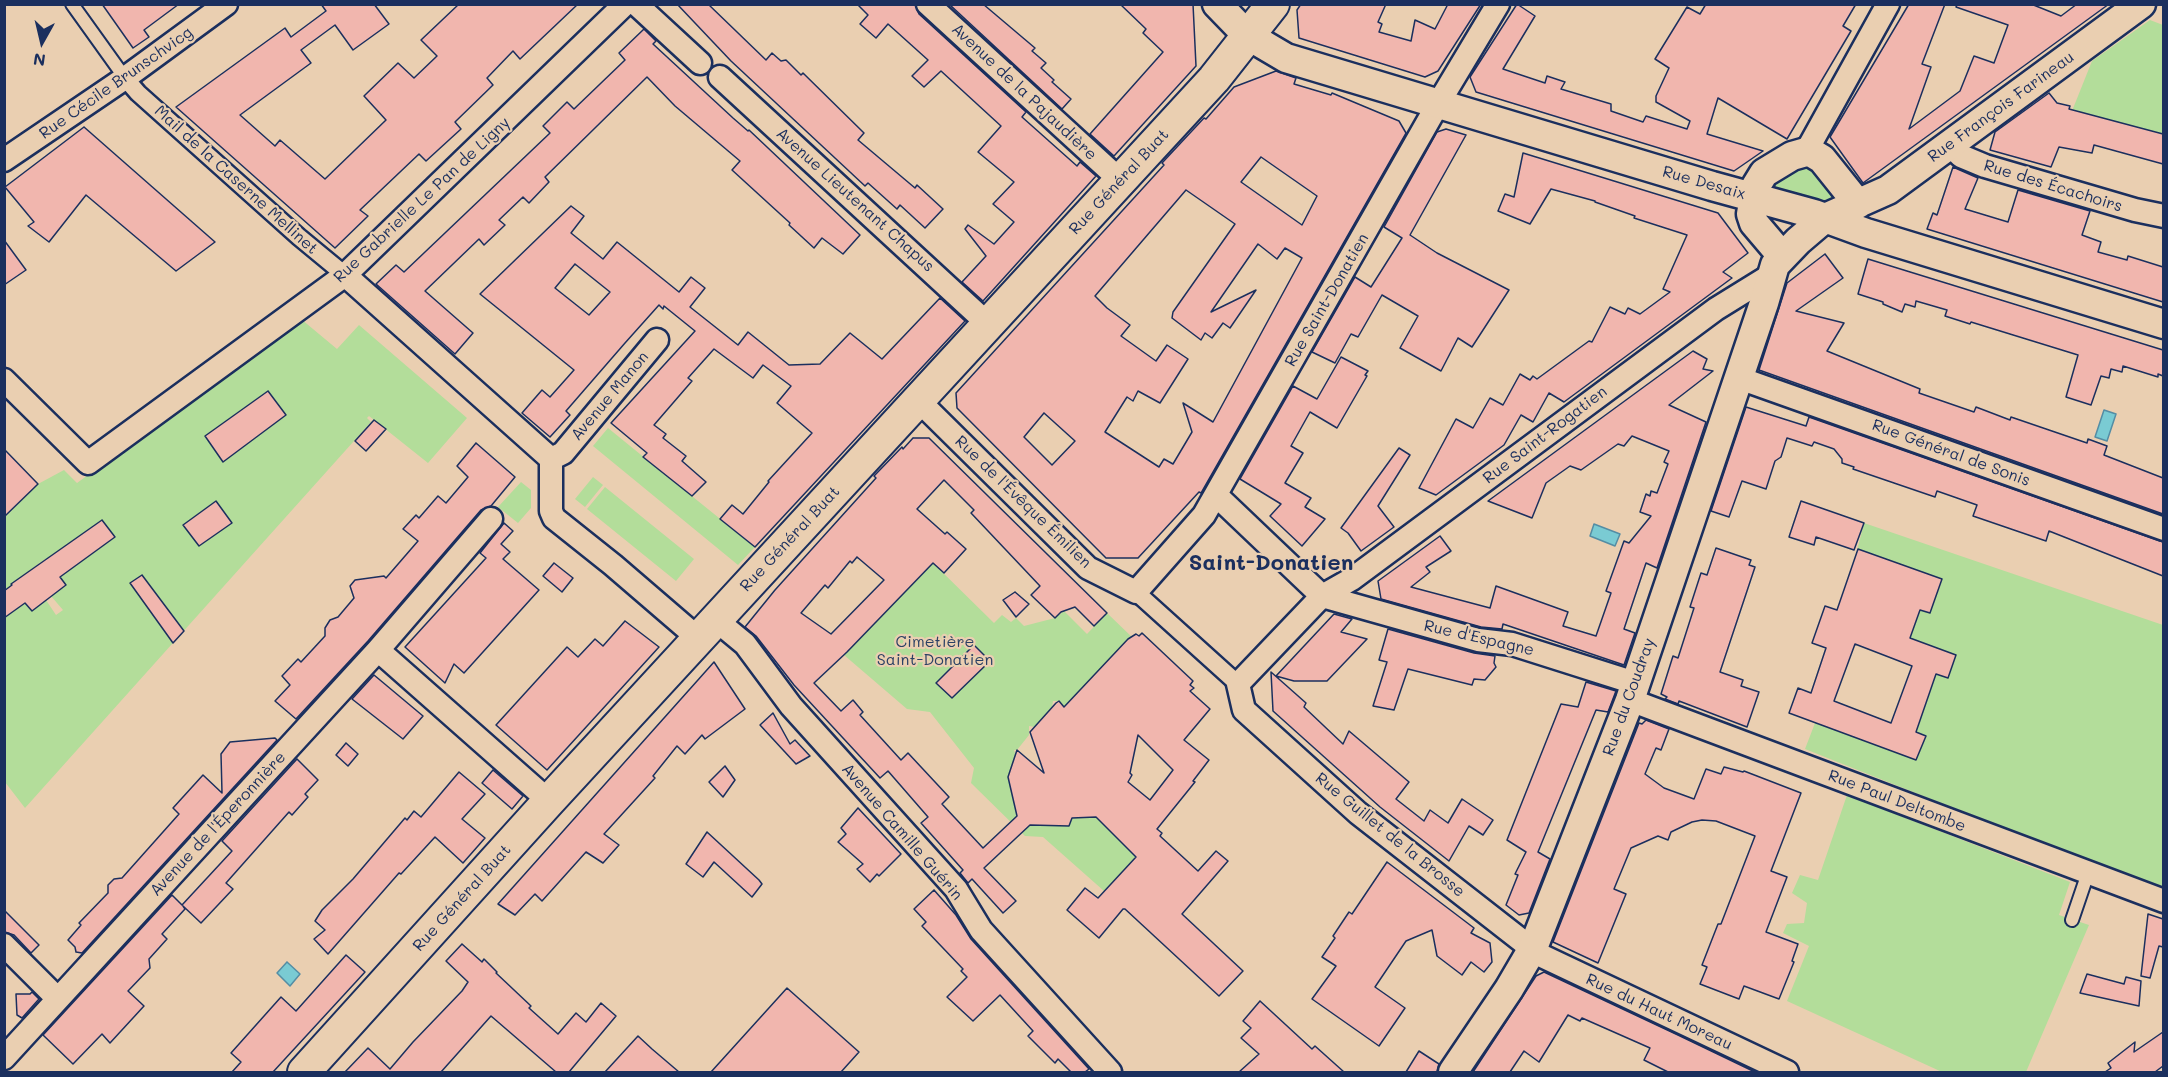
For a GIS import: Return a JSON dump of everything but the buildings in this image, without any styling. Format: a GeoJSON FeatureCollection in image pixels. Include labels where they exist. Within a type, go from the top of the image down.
{"type":"FeatureCollection","features":[{"type":"Feature","properties":{"kind":"main road","name":"Rue Général Buat"},"geometry":{"type":"LineString","coordinates":[[304,1072],[549,801],[1214,79],[1273,4]]}},
{"type":"Feature","properties":{"kind":"street","name":"Rue Cécile Brunschvicg"},"geometry":{"type":"LineString","coordinates":[[4,160],[125,78],[226,4]]}},
{"type":"Feature","properties":{"kind":"street","name":"Rue Gabrielle Le Pan de Ligny"},"geometry":{"type":"LineString","coordinates":[[4,380],[88,463],[345,275],[626,4]]}},
{"type":"Feature","properties":{"kind":"street"},"geometry":{"type":"LineString","coordinates":[[636,4],[700,63]]}},
{"type":"Feature","properties":{"kind":"street","name":"Avenue de la Pajaudière"},"geometry":{"type":"LineString","coordinates":[[928,4],[1120,180]]}},
{"type":"Feature","properties":{"kind":"street","name":"Rue Desaix"},"geometry":{"type":"LineString","coordinates":[[1216,4],[1247,35],[1286,58],[1825,218],[2163,324]]}},
{"type":"Feature","properties":{"kind":"street","name":"Rue Saint-Donatien"},"geometry":{"type":"LineString","coordinates":[[1136,591],[1204,515],[1438,104],[1498,4]]}},
{"type":"Feature","properties":{"kind":"street"},"geometry":{"type":"LineString","coordinates":[[1806,152],[1888,4]]}},
{"type":"Feature","properties":{"kind":"street","name":"Rue François Farineau"},"geometry":{"type":"LineString","coordinates":[[1776,266],[1825,218],[1888,190],[2141,4]]}},
{"type":"Feature","properties":{"kind":"street","name":"Avenue Lieutenant Chapus"},"geometry":{"type":"LineString","coordinates":[[720,77],[988,324]]}},
{"type":"Feature","properties":{"kind":"street","name":"Mail de la Caserne Mellinet"},"geometry":{"type":"LineString","coordinates":[[125,78],[138,93],[298,237],[557,456]]}},
{"type":"Feature","properties":{"kind":"street","name":"Rue des Écachoirs"},"geometry":{"type":"LineString","coordinates":[[1949,144],[1961,156],[1985,166],[2163,216]]}},
{"type":"Feature","properties":{"kind":"street"},"geometry":{"type":"LineString","coordinates":[[1776,266],[1754,223],[1751,210],[1756,186],[1764,173],[1792,156],[1806,152],[1812,153],[1822,159],[1858,204]]}},
{"type":"Feature","properties":{"kind":"street","name":"Rue du Coudray"},"geometry":{"type":"LineString","coordinates":[[1453,1072],[1509,989],[1533,948],[1632,692],[1776,266]]}},
{"type":"Feature","properties":{"kind":"street","name":"Rue Saint-Rogatien"},"geometry":{"type":"LineString","coordinates":[[1238,684],[1322,597],[1352,579],[1776,266]]}},
{"type":"Feature","properties":{"kind":"street","name":"Avenue Manon"},"geometry":{"type":"LineString","coordinates":[[557,456],[657,340]]}},
{"type":"Feature","properties":{"kind":"street","name":"Rue Général de Sonis"},"geometry":{"type":"LineString","coordinates":[[1739,378],[2163,529]]}},
{"type":"Feature","properties":{"kind":"street","name":"Rue de l'Évêque Émilien"},"geometry":{"type":"LineString","coordinates":[[918,400],[1088,568],[1136,591]]}},
{"type":"Feature","properties":{"kind":"street","name":"Avenue Camille Guérin"},"geometry":{"type":"LineString","coordinates":[[557,456],[551,511],[554,518],[614,565],[708,630],[746,644],[791,706],[956,889],[981,930],[1110,1072]]}},
{"type":"Feature","properties":{"kind":"street"},"geometry":{"type":"LineString","coordinates":[[1216,495],[1322,597]]}},
{"type":"Feature","properties":{"kind":"street","name":"Avenue de l'Éperonnière"},"geometry":{"type":"LineString","coordinates":[[4,1058],[378,650],[491,519]]}},
{"type":"Feature","properties":{"kind":"street"},"geometry":{"type":"LineString","coordinates":[[1136,591],[1238,684]]}},
{"type":"Feature","properties":{"kind":"street","name":"Rue d'Espagne"},"geometry":{"type":"LineString","coordinates":[[1322,597],[1478,640],[1512,644],[1632,692]]}},
{"type":"Feature","properties":{"kind":"street"},"geometry":{"type":"LineString","coordinates":[[378,650],[549,801]]}},
{"type":"Feature","properties":{"kind":"street","name":"Rue Guillet de la Brosse"},"geometry":{"type":"LineString","coordinates":[[1238,684],[1244,710],[1358,813],[1533,948]]}},
{"type":"Feature","properties":{"kind":"street","name":"Rue Paul Deltombe"},"geometry":{"type":"LineString","coordinates":[[1632,692],[1737,741],[2163,901]]}},
{"type":"Feature","properties":{"kind":"street"},"geometry":{"type":"LineString","coordinates":[[4,945],[57,999]]}},
{"type":"Feature","properties":{"kind":"street","name":"Rue du Haut Moreau"},"geometry":{"type":"LineString","coordinates":[[1533,948],[1540,955],[1786,1072]]}},
{"type":"Feature","properties":{"kind":"lane","name":"Mail de la Caserne Mellinet"},"geometry":{"type":"LineString","coordinates":[[72,4],[125,78]]}},
{"type":"Feature","properties":{"kind":"lane"},"geometry":{"type":"LineString","coordinates":[[2072,920],[2088,873]]}},
{"type":"Feature","properties":{"kind":"green space"},"geometry":{"type":"Polygon","coordinates":[[[2150,20],[2163,25],[2163,135],[2072,111],[2092,61],[2150,20]]]}},
{"type":"Feature","properties":{"kind":"green space"},"geometry":{"type":"Polygon","coordinates":[[[1811,163],[1834,195],[1829,199],[1820,201],[1772,190],[1770,187],[1775,179],[1811,163]]]}},
{"type":"Feature","properties":{"kind":"green space"},"geometry":{"type":"Polygon","coordinates":[[[301,319],[337,349],[359,325],[467,418],[428,463],[369,416],[367,418],[371,422],[25,808],[5,782],[4,618],[25,603],[32,611],[46,600],[56,615],[63,610],[51,596],[66,586],[60,577],[114,538],[100,521],[47,560],[45,559],[5,591],[5,517],[38,484],[64,470],[77,483],[301,319]]]}},
{"type":"Feature","properties":{"kind":"green space"},"geometry":{"type":"Polygon","coordinates":[[[608,428],[755,547],[738,565],[593,446],[608,428]]]}},
{"type":"Feature","properties":{"kind":"green space"},"geometry":{"type":"Polygon","coordinates":[[[593,477],[603,485],[585,507],[575,499],[593,477]]]}},
{"type":"Feature","properties":{"kind":"green space"},"geometry":{"type":"Polygon","coordinates":[[[521,482],[531,490],[531,508],[518,523],[498,507],[521,482]]]}},
{"type":"Feature","properties":{"kind":"green space"},"geometry":{"type":"Polygon","coordinates":[[[605,487],[694,559],[676,581],[587,509],[605,487]]]}},
{"type":"Feature","properties":{"kind":"green space"},"geometry":{"type":"Polygon","coordinates":[[[1864,523],[2163,625],[2163,887],[1805,749],[1815,723],[1916,760],[1926,736],[1916,732],[1936,674],[1948,678],[1955,655],[1910,638],[1920,610],[1930,613],[1942,581],[1857,551],[1864,523]]]}},
{"type":"Feature","properties":{"kind":"green space","name":"Cimetière Saint-Donatien"},"geometry":{"type":"Polygon","coordinates":[[[933,563],[994,623],[1002,615],[1011,622],[1016,618],[1024,626],[1055,618],[1064,611],[1087,634],[1107,613],[1134,639],[1108,663],[1105,663],[1097,675],[1093,676],[1095,678],[1072,699],[1064,712],[1059,701],[1053,701],[1052,707],[1035,727],[1029,726],[1029,735],[1017,750],[1014,750],[1016,756],[1014,766],[1011,766],[1009,775],[1012,776],[1012,788],[1010,788],[1012,798],[1073,815],[1091,811],[1139,854],[1104,891],[1043,837],[1025,836],[971,783],[974,768],[930,712],[907,709],[844,655],[933,563]]]}},
{"type":"Feature","properties":{"kind":"green space"},"geometry":{"type":"Polygon","coordinates":[[[1847,795],[2070,882],[2059,915],[2089,925],[2026,1072],[1942,1072],[1787,1001],[1809,946],[1783,933],[1787,924],[1804,923],[1807,903],[1792,893],[1800,875],[1818,880],[1847,795]]]}},
{"type":"Feature","properties":{"kind":"water"},"geometry":{"type":"Polygon","coordinates":[[[2104,410],[2116,414],[2107,441],[2095,437],[2104,410]]]}},
{"type":"Feature","properties":{"kind":"water"},"geometry":{"type":"Polygon","coordinates":[[[1594,524],[1620,534],[1615,546],[1590,536],[1594,524]]]}},
{"type":"Feature","properties":{"kind":"water"},"geometry":{"type":"Polygon","coordinates":[[[287,962],[300,974],[290,986],[277,973],[287,962]]]}},
{"type":"Feature","properties":{"kind":"district","name":"Saint-Donatien"},"geometry":{"type":"Point","coordinates":[1271,563]}}]}
